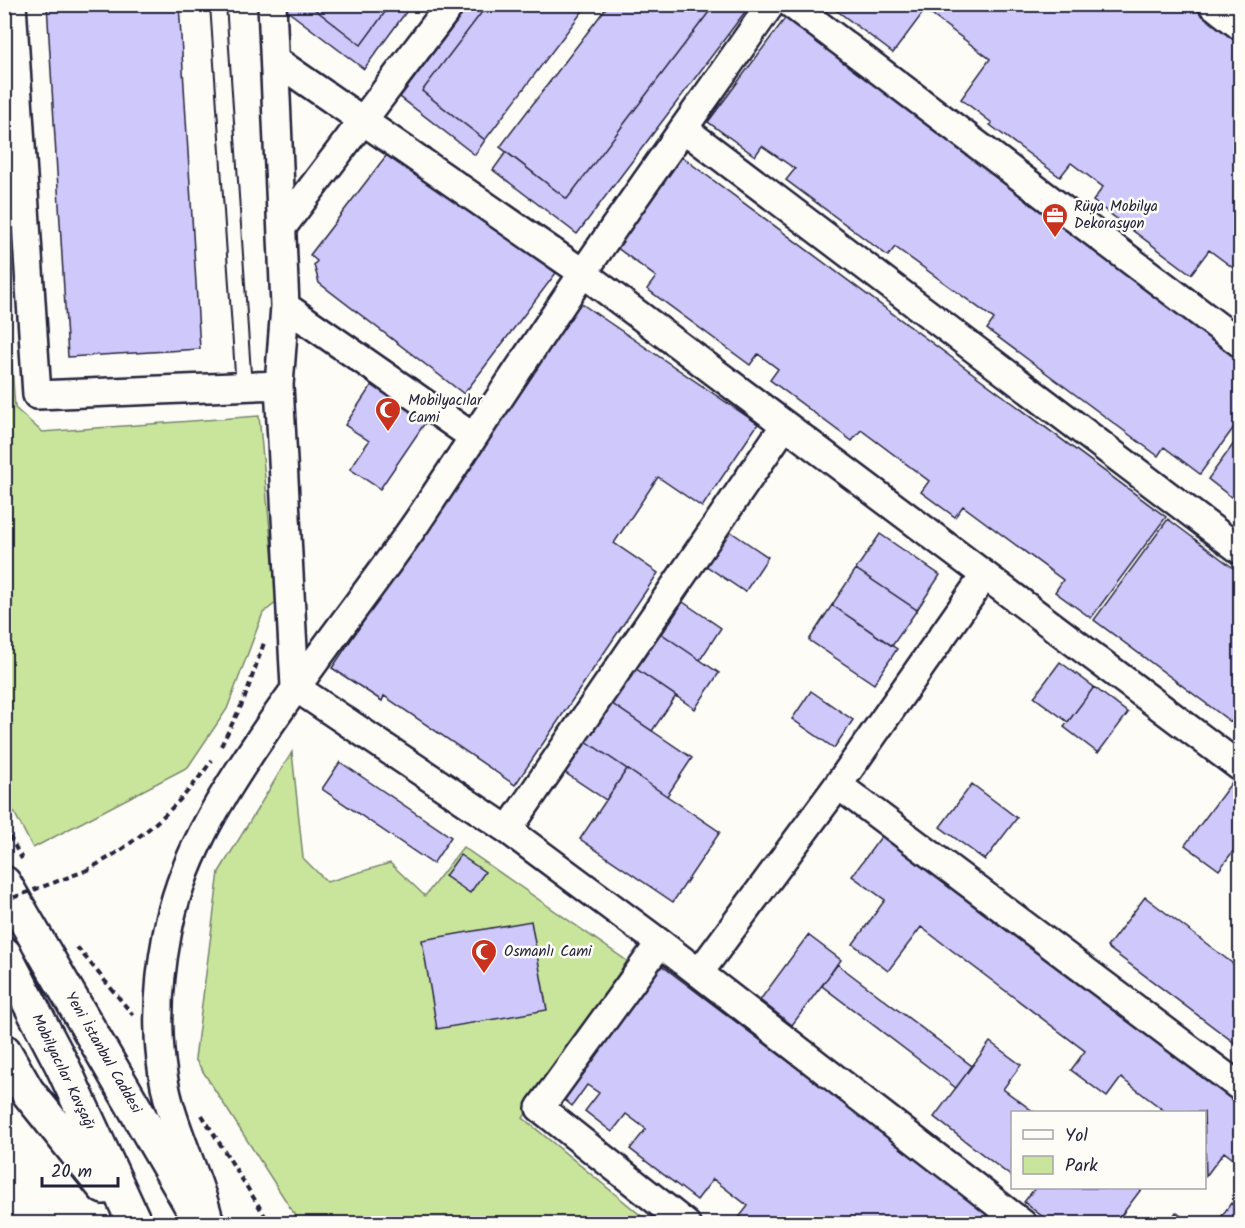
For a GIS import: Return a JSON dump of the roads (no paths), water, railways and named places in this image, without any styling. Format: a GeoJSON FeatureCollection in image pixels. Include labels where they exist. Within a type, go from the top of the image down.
{"type":"FeatureCollection","features":[{"type":"Feature","properties":{"kind":"highway","name":"Yeni İstanbul Caddesi"},"geometry":{"type":"LineString","coordinates":[[4,883],[202,1224]]}},
{"type":"Feature","properties":{"kind":"highway","name":"Mobilyacılar Kavşağı"},"geometry":{"type":"LineString","coordinates":[[4,954],[62,1065],[134,1224]]}},
{"type":"Feature","properties":{"kind":"highway","name":"Mobilyacılar Kavşağı"},"geometry":{"type":"LineString","coordinates":[[4,1051],[27,1091],[134,1224]]}},
{"type":"Feature","properties":{"kind":"street"},"geometry":{"type":"LineString","coordinates":[[12,4],[37,395],[279,386]]}},
{"type":"Feature","properties":{"kind":"street"},"geometry":{"type":"LineString","coordinates":[[272,4],[285,306],[279,386],[295,687]]}},
{"type":"Feature","properties":{"kind":"street"},"geometry":{"type":"LineString","coordinates":[[283,226],[364,122],[451,4]]}},
{"type":"Feature","properties":{"kind":"street"},"geometry":{"type":"LineString","coordinates":[[209,1224],[164,1080],[159,1010],[167,934],[176,896],[190,856],[212,814],[295,687],[415,524],[583,273],[771,4]]}},
{"type":"Feature","properties":{"kind":"street"},"geometry":{"type":"LineString","coordinates":[[791,4],[1240,343]]}},
{"type":"Feature","properties":{"kind":"street"},"geometry":{"type":"LineString","coordinates":[[1212,4],[1240,26]]}},
{"type":"Feature","properties":{"kind":"street"},"geometry":{"type":"LineString","coordinates":[[275,60],[583,273],[1240,767]]}},
{"type":"Feature","properties":{"kind":"street"},"geometry":{"type":"LineString","coordinates":[[684,129],[1240,550]]}},
{"type":"Feature","properties":{"kind":"street"},"geometry":{"type":"LineString","coordinates":[[285,306],[473,437]]}},
{"type":"Feature","properties":{"kind":"street"},"geometry":{"type":"LineString","coordinates":[[508,830],[785,425]]}},
{"type":"Feature","properties":{"kind":"street"},"geometry":{"type":"LineString","coordinates":[[699,972],[838,785],[985,575]]}},
{"type":"Feature","properties":{"kind":"street"},"geometry":{"type":"LineString","coordinates":[[295,687],[508,830],[699,972],[1023,1224]]}},
{"type":"Feature","properties":{"kind":"street"},"geometry":{"type":"LineString","coordinates":[[838,785],[1240,1087]]}},
{"type":"Feature","properties":{"kind":"street"},"geometry":{"type":"LineString","coordinates":[[660,943],[540,1108],[686,1224]]}},
{"type":"Feature","properties":{"kind":"lane"},"geometry":{"type":"LineString","coordinates":[[218,4],[244,388]]}},
{"type":"Feature","properties":{"kind":"place","name":"Rüya Mobilya Dekorasyon"},"geometry":{"type":"Point","coordinates":[1055,239]}},
{"type":"Feature","properties":{"kind":"place","name":"Mobilyacılar Cami"},"geometry":{"type":"Point","coordinates":[388,433]}},
{"type":"Feature","properties":{"kind":"place","name":"Osmanlı Cami"},"geometry":{"type":"Point","coordinates":[484,975]}}]}
